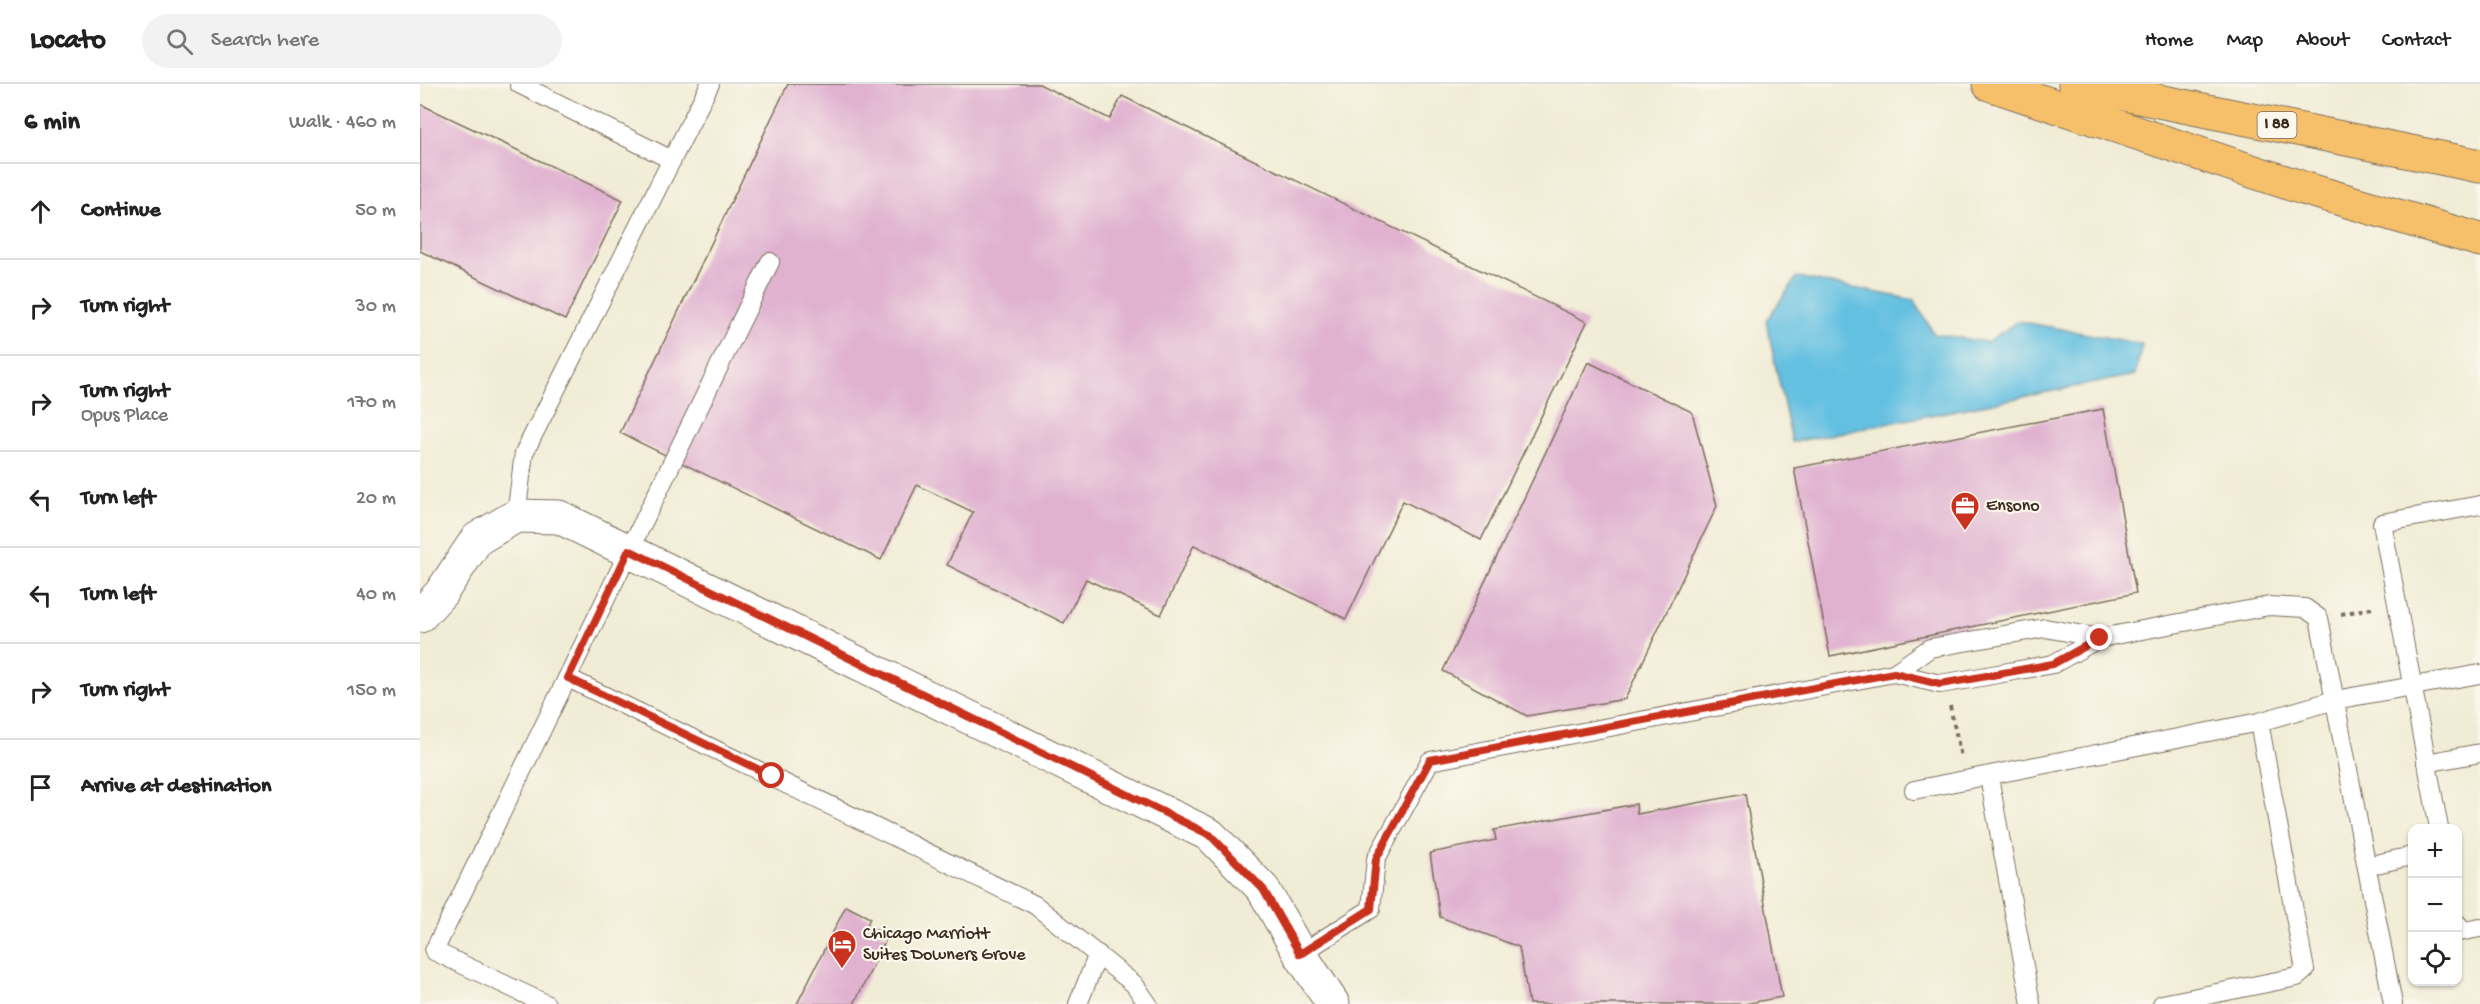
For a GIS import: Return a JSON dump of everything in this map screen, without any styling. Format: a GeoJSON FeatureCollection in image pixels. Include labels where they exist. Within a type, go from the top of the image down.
{"type":"FeatureCollection","features":[{"type":"Feature","properties":{"kind":"highway"},"geometry":{"type":"LineString","coordinates":[[1989,84],[2303,188],[2480,240]]}},
{"type":"Feature","properties":{"kind":"highway","name":"I 88"},"geometry":{"type":"LineString","coordinates":[[2075,84],[2480,166]]}},
{"type":"Feature","properties":{"kind":"street"},"geometry":{"type":"LineString","coordinates":[[420,616],[441,593],[477,539],[516,516],[559,517],[1210,835],[1263,889],[1300,954],[1333,1004]]}},
{"type":"Feature","properties":{"kind":"street"},"geometry":{"type":"LineString","coordinates":[[1300,954],[1303,1004]]}},
{"type":"Feature","properties":{"kind":"lane"},"geometry":{"type":"LineString","coordinates":[[519,84],[672,160]]}},
{"type":"Feature","properties":{"kind":"lane"},"geometry":{"type":"LineString","coordinates":[[516,516],[524,453],[710,84]]}},
{"type":"Feature","properties":{"kind":"lane"},"geometry":{"type":"LineString","coordinates":[[546,1004],[434,951],[770,262]]}},
{"type":"Feature","properties":{"kind":"lane"},"geometry":{"type":"LineString","coordinates":[[2438,824],[2382,523],[2480,505]]}},
{"type":"Feature","properties":{"kind":"lane"},"geometry":{"type":"LineString","coordinates":[[1300,954],[1371,909],[1376,859],[1430,760],[1894,673],[1940,684],[2053,664],[2100,638],[2269,606],[2305,608],[2319,618],[2393,1004]]}},
{"type":"Feature","properties":{"kind":"lane"},"geometry":{"type":"LineString","coordinates":[[1894,673],[1930,648],[2045,628],[2100,638]]}},
{"type":"Feature","properties":{"kind":"lane"},"geometry":{"type":"LineString","coordinates":[[1914,790],[2259,722],[2335,700],[2480,674]]}},
{"type":"Feature","properties":{"kind":"lane"},"geometry":{"type":"LineString","coordinates":[[568,678],[1035,905],[1134,984],[1148,1004]]}},
{"type":"Feature","properties":{"kind":"lane"},"geometry":{"type":"LineString","coordinates":[[2162,1004],[2297,977],[2305,970],[2259,722]]}},
{"type":"Feature","properties":{"kind":"lane"},"geometry":{"type":"LineString","coordinates":[[2426,763],[2480,753]]}},
{"type":"Feature","properties":{"kind":"lane"},"geometry":{"type":"LineString","coordinates":[[1989,777],[2031,1004]]}},
{"type":"Feature","properties":{"kind":"lane"},"geometry":{"type":"LineString","coordinates":[[2367,866],[2408,857]]}},
{"type":"Feature","properties":{"kind":"lane"},"geometry":{"type":"LineString","coordinates":[[2462,931],[2480,928]]}},
{"type":"Feature","properties":{"kind":"lane"},"geometry":{"type":"LineString","coordinates":[[1078,1004],[1098,954]]}},
{"type":"Feature","properties":{"kind":"path"},"geometry":{"type":"LineString","coordinates":[[2319,618],[2397,604]]}},
{"type":"Feature","properties":{"kind":"path"},"geometry":{"type":"LineString","coordinates":[[1960,702],[1950,704],[1966,781]]}},
{"type":"Feature","properties":{"kind":"water"},"geometry":{"type":"Polygon","coordinates":[[[1797,277],[1914,300],[1934,334],[1987,342],[2018,321],[2142,344],[2135,375],[1792,442],[1766,321],[1797,277]]]}},
{"type":"Feature","properties":{"kind":"building"},"geometry":{"type":"Polygon","coordinates":[[[788,84],[1039,84],[1110,119],[1122,96],[1587,322],[1481,540],[1403,501],[1346,619],[1194,545],[1161,615],[1086,579],[1064,623],[947,565],[973,512],[917,485],[881,560],[620,433],[788,84]]]}},
{"type":"Feature","properties":{"kind":"building"},"geometry":{"type":"Polygon","coordinates":[[[420,104],[623,200],[565,320],[420,251],[420,104]]]}},
{"type":"Feature","properties":{"kind":"building"},"geometry":{"type":"Polygon","coordinates":[[[1588,362],[1692,412],[1717,506],[1625,699],[1527,716],[1443,671],[1588,362]]]}},
{"type":"Feature","properties":{"kind":"building","name":"Ensono"},"geometry":{"type":"Polygon","coordinates":[[[2103,409],[2136,593],[1830,656],[1794,468],[2103,409]]]}},
{"type":"Feature","properties":{"kind":"building"},"geometry":{"type":"Polygon","coordinates":[[[1745,794],[1782,997],[1744,1004],[1529,1004],[1519,947],[1440,917],[1430,853],[1496,840],[1494,830],[1636,804],[1637,814],[1745,794]]]}},
{"type":"Feature","properties":{"kind":"building","name":"Chicago Marriott Suites Downers Grove"},"geometry":{"type":"Polygon","coordinates":[[[846,906],[870,918],[867,925],[888,936],[854,1004],[797,1004],[846,906]]]}},
{"type":"Feature","properties":{"kind":"place","name":"Ensono"},"geometry":{"type":"Point","coordinates":[1965,532]}},
{"type":"Feature","properties":{"kind":"place","name":"Chicago Marriott Suites Downers Grove"},"geometry":{"type":"Point","coordinates":[842,970]}},
{"type":"Feature","properties":{"kind":"route"},"geometry":{"type":"LineString","coordinates":[[772,776],[568,678],[629,550],[1210,835],[1263,889],[1300,954],[1371,909],[1376,859],[1430,760],[1894,673],[1940,684],[2053,664],[2100,638]]}}]}
